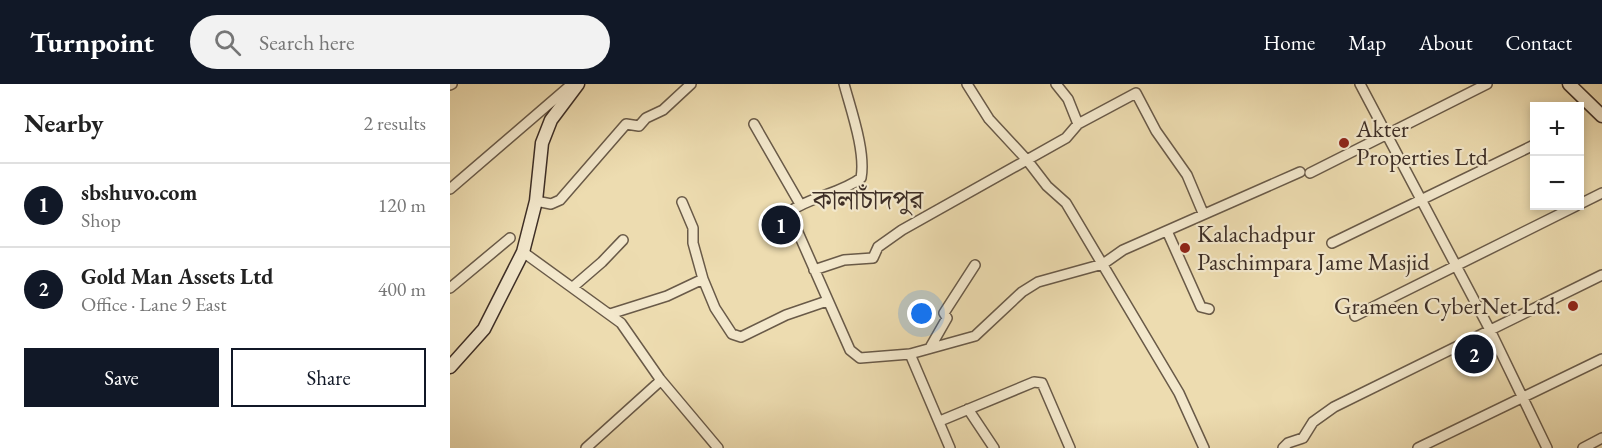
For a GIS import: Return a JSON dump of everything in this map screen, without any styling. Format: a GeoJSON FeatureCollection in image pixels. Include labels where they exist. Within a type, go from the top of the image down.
{"type":"FeatureCollection","features":[{"type":"Feature","properties":{"kind":"street"},"geometry":{"type":"LineString","coordinates":[[450,189],[572,84]]}},
{"type":"Feature","properties":{"kind":"street"},"geometry":{"type":"LineString","coordinates":[[450,367],[484,329],[523,252],[536,201],[542,143],[551,120],[578,84]]}},
{"type":"Feature","properties":{"kind":"street"},"geometry":{"type":"LineString","coordinates":[[536,201],[551,204],[560,200],[626,124],[639,126],[646,118],[663,110],[691,84]]}},
{"type":"Feature","properties":{"kind":"street"},"geometry":{"type":"LineString","coordinates":[[844,84],[863,170],[861,178],[852,185],[800,204],[789,212],[826,301],[850,350],[860,358],[910,354],[931,346],[975,336],[1022,292],[1038,282],[1103,264],[1123,250],[1299,172]]}},
{"type":"Feature","properties":{"kind":"street"},"geometry":{"type":"LineString","coordinates":[[968,84],[989,119],[1028,160],[1047,186],[1066,203],[1179,393],[1204,448]]}},
{"type":"Feature","properties":{"kind":"street"},"geometry":{"type":"LineString","coordinates":[[1056,84],[1068,99],[1078,124]]}},
{"type":"Feature","properties":{"kind":"street"},"geometry":{"type":"LineString","coordinates":[[1360,84],[1490,330],[1547,448]]}},
{"type":"Feature","properties":{"kind":"street"},"geometry":{"type":"LineString","coordinates":[[1310,173],[1487,84]]}},
{"type":"Feature","properties":{"kind":"street"},"geometry":{"type":"LineString","coordinates":[[1569,84],[1602,116]]}},
{"type":"Feature","properties":{"kind":"street"},"geometry":{"type":"LineString","coordinates":[[814,270],[844,260],[873,258],[878,247],[902,230],[1066,138],[1078,124],[1136,93],[1155,131],[1187,175],[1203,213]]}},
{"type":"Feature","properties":{"kind":"street"},"geometry":{"type":"LineString","coordinates":[[754,124],[800,204]]}},
{"type":"Feature","properties":{"kind":"street"},"geometry":{"type":"LineString","coordinates":[[1332,243],[1530,147]]}},
{"type":"Feature","properties":{"kind":"street"},"geometry":{"type":"LineString","coordinates":[[1584,202],[1602,193]]}},
{"type":"Feature","properties":{"kind":"street"},"geometry":{"type":"LineString","coordinates":[[682,202],[693,228],[693,243],[703,279],[715,308],[736,337],[741,337],[786,315],[826,301]]}},
{"type":"Feature","properties":{"kind":"street"},"geometry":{"type":"LineString","coordinates":[[1355,316],[1568,210]]}},
{"type":"Feature","properties":{"kind":"street"},"geometry":{"type":"LineString","coordinates":[[1167,231],[1201,307],[1209,309]]}},
{"type":"Feature","properties":{"kind":"street"},"geometry":{"type":"LineString","coordinates":[[450,288],[510,238]]}},
{"type":"Feature","properties":{"kind":"street"},"geometry":{"type":"LineString","coordinates":[[573,287],[623,240]]}},
{"type":"Feature","properties":{"kind":"street"},"geometry":{"type":"LineString","coordinates":[[523,252],[621,323],[660,379],[718,448]]}},
{"type":"Feature","properties":{"kind":"street"},"geometry":{"type":"LineString","coordinates":[[931,346],[947,318],[944,313],[975,265]]}},
{"type":"Feature","properties":{"kind":"street"},"geometry":{"type":"LineString","coordinates":[[1283,448],[1287,443],[1303,438],[1313,422],[1334,407],[1602,275]]}},
{"type":"Feature","properties":{"kind":"street"},"geometry":{"type":"LineString","coordinates":[[610,314],[660,299],[703,279]]}},
{"type":"Feature","properties":{"kind":"street"},"geometry":{"type":"LineString","coordinates":[[910,354],[950,448]]}},
{"type":"Feature","properties":{"kind":"street"},"geometry":{"type":"LineString","coordinates":[[1418,448],[1602,359]]}},
{"type":"Feature","properties":{"kind":"street"},"geometry":{"type":"LineString","coordinates":[[589,447],[660,379]]}},
{"type":"Feature","properties":{"kind":"street"},"geometry":{"type":"LineString","coordinates":[[940,421],[1034,382],[1042,383],[1070,448]]}},
{"type":"Feature","properties":{"kind":"street"},"geometry":{"type":"LineString","coordinates":[[968,409],[994,448]]}},
{"type":"Feature","properties":{"kind":"street"},"geometry":{"type":"LineString","coordinates":[[1303,438],[1308,448]]}},
{"type":"Feature","properties":{"kind":"street"},"geometry":{"type":"LineString","coordinates":[[1583,448],[1602,438]]}},
{"type":"Feature","properties":{"kind":"place","name":"Akter Properties Ltd"},"geometry":{"type":"Point","coordinates":[1344,143]}},
{"type":"Feature","properties":{"kind":"place","name":"sbshuvo.com"},"geometry":{"type":"Point","coordinates":[781,225]}},
{"type":"Feature","properties":{"kind":"place","name":"Kalachadpur Paschimpara Jame Masjid"},"geometry":{"type":"Point","coordinates":[1185,248]}},
{"type":"Feature","properties":{"kind":"place","name":"Grameen CyberNet Ltd."},"geometry":{"type":"Point","coordinates":[1573,306]}},
{"type":"Feature","properties":{"kind":"place","name":"Gold Man Assets Ltd"},"geometry":{"type":"Point","coordinates":[1474,354]}},
{"type":"Feature","properties":{"kind":"district","name":"কালাচাঁদপুর"},"geometry":{"type":"Point","coordinates":[868,200]}}]}
